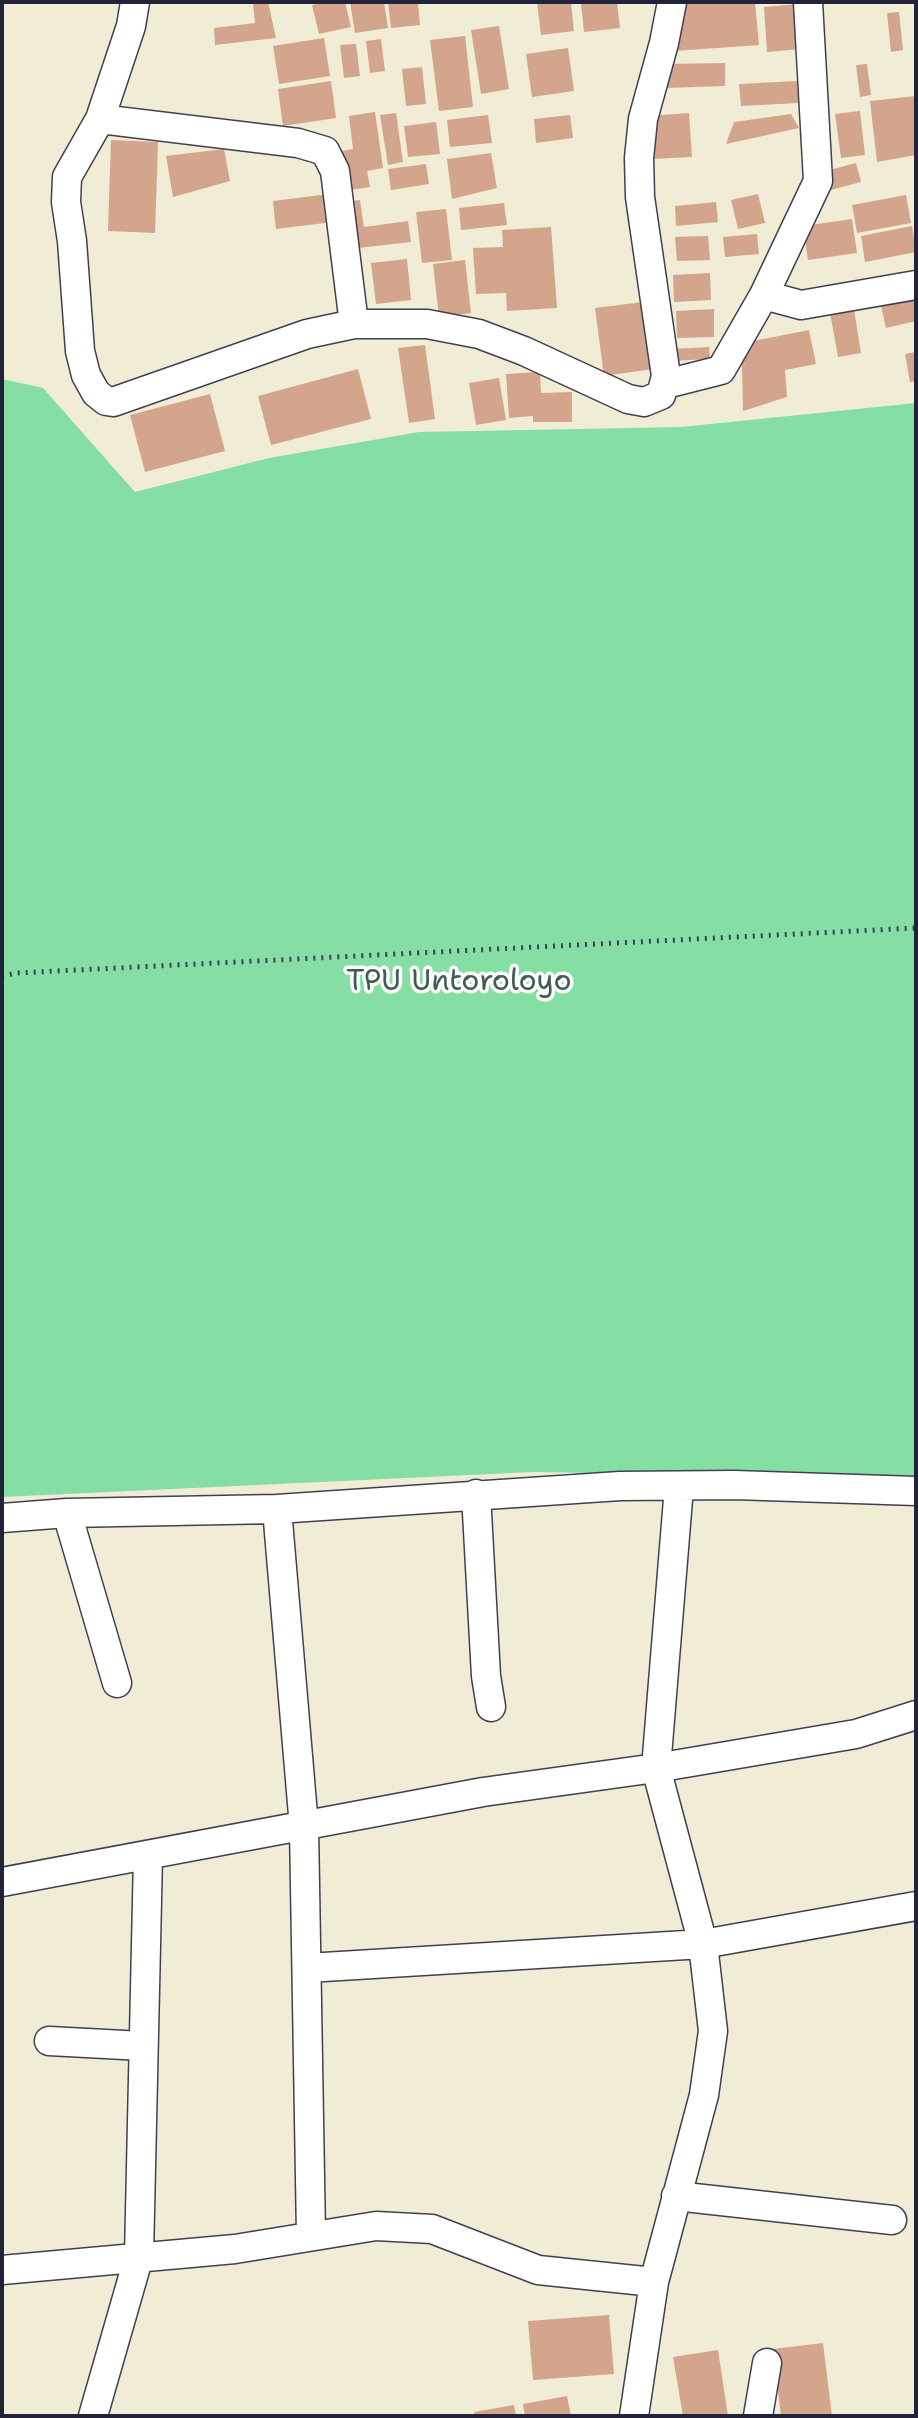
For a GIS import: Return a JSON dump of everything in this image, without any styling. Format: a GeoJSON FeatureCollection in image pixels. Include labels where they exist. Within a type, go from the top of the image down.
{"type":"FeatureCollection","features":[{"type":"Feature","properties":{"kind":"street"},"geometry":{"type":"LineString","coordinates":[[135,2],[131,26],[100,119],[67,177],[66,202],[80,351],[86,375],[96,393],[106,401],[119,402],[307,334],[354,324],[427,324],[479,334],[636,401],[653,401],[661,395],[666,384],[640,197],[639,158],[646,105],[672,2]]}},
{"type":"Feature","properties":{"kind":"street"},"geometry":{"type":"LineString","coordinates":[[666,384],[721,370],[764,295],[818,181],[808,2]]}},
{"type":"Feature","properties":{"kind":"street"},"geometry":{"type":"LineString","coordinates":[[100,119],[298,143],[325,151],[335,171],[354,324]]}},
{"type":"Feature","properties":{"kind":"street"},"geometry":{"type":"LineString","coordinates":[[764,295],[801,305],[916,285]]}},
{"type":"Feature","properties":{"kind":"street"},"geometry":{"type":"LineString","coordinates":[[2,1518],[67,1513],[277,1509],[620,1486],[734,1485],[916,1491]]}},
{"type":"Feature","properties":{"kind":"street"},"geometry":{"type":"LineString","coordinates":[[634,2416],[654,2282],[710,2061],[713,2031],[703,1944],[656,1768],[679,1487]]}},
{"type":"Feature","properties":{"kind":"street"},"geometry":{"type":"LineString","coordinates":[[476,1494],[486,1676],[491,1707]]}},
{"type":"Feature","properties":{"kind":"street"},"geometry":{"type":"LineString","coordinates":[[277,1509],[304,1827],[311,2236]]}},
{"type":"Feature","properties":{"kind":"street"},"geometry":{"type":"LineString","coordinates":[[67,1513],[117,1683]]}},
{"type":"Feature","properties":{"kind":"street"},"geometry":{"type":"LineString","coordinates":[[2,1882],[483,1792],[656,1768],[856,1734],[916,1715]]}},
{"type":"Feature","properties":{"kind":"street"},"geometry":{"type":"LineString","coordinates":[[93,2416],[139,2256],[148,1856]]}},
{"type":"Feature","properties":{"kind":"street"},"geometry":{"type":"LineString","coordinates":[[307,1968],[703,1944],[916,1906]]}},
{"type":"Feature","properties":{"kind":"street"},"geometry":{"type":"LineString","coordinates":[[49,2041],[143,2046]]}},
{"type":"Feature","properties":{"kind":"street"},"geometry":{"type":"LineString","coordinates":[[676,2196],[892,2220]]}},
{"type":"Feature","properties":{"kind":"street"},"geometry":{"type":"LineString","coordinates":[[2,2270],[235,2249],[376,2226],[432,2229],[538,2270],[654,2282]]}},
{"type":"Feature","properties":{"kind":"street"},"geometry":{"type":"LineString","coordinates":[[758,2416],[767,2363]]}},
{"type":"Feature","properties":{"kind":"path"},"geometry":{"type":"LineString","coordinates":[[2,976],[916,928]]}},
{"type":"Feature","properties":{"kind":"green space","name":"TPU Untoroloyo"},"geometry":{"type":"Polygon","coordinates":[[[2,379],[43,388],[135,492],[269,458],[419,432],[681,427],[916,403],[916,1478],[533,1472],[2,1497],[2,379]]]}},
{"type":"Feature","properties":{"kind":"building"},"geometry":{"type":"Polygon","coordinates":[[[253,2],[268,2],[276,38],[215,45],[214,28],[255,23],[253,2]]]}},
{"type":"Feature","properties":{"kind":"building"},"geometry":{"type":"Polygon","coordinates":[[[345,2],[351,27],[319,34],[312,5],[345,2]]]}},
{"type":"Feature","properties":{"kind":"building"},"geometry":{"type":"Polygon","coordinates":[[[350,2],[384,2],[388,28],[355,33],[350,2]]]}},
{"type":"Feature","properties":{"kind":"building"},"geometry":{"type":"Polygon","coordinates":[[[388,2],[418,2],[420,25],[391,28],[388,2]]]}},
{"type":"Feature","properties":{"kind":"building"},"geometry":{"type":"Polygon","coordinates":[[[537,2],[571,2],[574,31],[541,35],[537,2]]]}},
{"type":"Feature","properties":{"kind":"building"},"geometry":{"type":"Polygon","coordinates":[[[581,2],[617,2],[620,28],[584,32],[581,2]]]}},
{"type":"Feature","properties":{"kind":"building"},"geometry":{"type":"Polygon","coordinates":[[[677,2],[755,2],[759,45],[674,51],[677,2]]]}},
{"type":"Feature","properties":{"kind":"building"},"geometry":{"type":"Polygon","coordinates":[[[799,4],[802,49],[767,52],[764,7],[799,4]]]}},
{"type":"Feature","properties":{"kind":"building"},"geometry":{"type":"Polygon","coordinates":[[[899,12],[903,50],[891,52],[887,13],[899,12]]]}},
{"type":"Feature","properties":{"kind":"building"},"geometry":{"type":"Polygon","coordinates":[[[499,26],[509,89],[481,94],[471,30],[499,26]]]}},
{"type":"Feature","properties":{"kind":"building"},"geometry":{"type":"Polygon","coordinates":[[[465,36],[473,107],[439,111],[430,40],[465,36]]]}},
{"type":"Feature","properties":{"kind":"building"},"geometry":{"type":"Polygon","coordinates":[[[324,38],[330,76],[279,84],[273,46],[324,38]]]}},
{"type":"Feature","properties":{"kind":"building"},"geometry":{"type":"Polygon","coordinates":[[[381,39],[385,71],[370,73],[366,41],[381,39]]]}},
{"type":"Feature","properties":{"kind":"building"},"geometry":{"type":"Polygon","coordinates":[[[356,44],[360,76],[344,78],[340,45],[356,44]]]}},
{"type":"Feature","properties":{"kind":"building"},"geometry":{"type":"Polygon","coordinates":[[[568,48],[574,91],[532,97],[526,54],[568,48]]]}},
{"type":"Feature","properties":{"kind":"building"},"geometry":{"type":"Polygon","coordinates":[[[725,63],[725,86],[665,88],[665,64],[725,63]]]}},
{"type":"Feature","properties":{"kind":"building"},"geometry":{"type":"Polygon","coordinates":[[[867,64],[871,95],[860,97],[856,65],[867,64]]]}},
{"type":"Feature","properties":{"kind":"building"},"geometry":{"type":"Polygon","coordinates":[[[422,67],[426,104],[406,106],[402,69],[422,67]]]}},
{"type":"Feature","properties":{"kind":"building"},"geometry":{"type":"Polygon","coordinates":[[[331,81],[336,118],[283,126],[278,89],[331,81]]]}},
{"type":"Feature","properties":{"kind":"building"},"geometry":{"type":"Polygon","coordinates":[[[797,81],[799,103],[741,106],[739,84],[797,81]]]}},
{"type":"Feature","properties":{"kind":"building"},"geometry":{"type":"Polygon","coordinates":[[[916,96],[916,155],[877,162],[870,101],[916,96]]]}},
{"type":"Feature","properties":{"kind":"building"},"geometry":{"type":"Polygon","coordinates":[[[860,111],[865,155],[841,158],[835,114],[860,111]]]}},
{"type":"Feature","properties":{"kind":"building"},"geometry":{"type":"Polygon","coordinates":[[[375,112],[383,168],[367,171],[370,187],[343,191],[337,152],[353,149],[349,116],[375,112]]]}},
{"type":"Feature","properties":{"kind":"building"},"geometry":{"type":"Polygon","coordinates":[[[396,113],[403,162],[388,165],[380,115],[396,113]]]}},
{"type":"Feature","properties":{"kind":"building"},"geometry":{"type":"Polygon","coordinates":[[[689,113],[692,157],[652,159],[649,116],[689,113]]]}},
{"type":"Feature","properties":{"kind":"building"},"geometry":{"type":"Polygon","coordinates":[[[791,114],[799,128],[726,144],[734,122],[791,114]]]}},
{"type":"Feature","properties":{"kind":"building"},"geometry":{"type":"Polygon","coordinates":[[[488,115],[492,143],[450,147],[447,120],[488,115]]]}},
{"type":"Feature","properties":{"kind":"building"},"geometry":{"type":"Polygon","coordinates":[[[570,115],[573,138],[536,143],[534,119],[570,115]]]}},
{"type":"Feature","properties":{"kind":"building"},"geometry":{"type":"Polygon","coordinates":[[[436,122],[440,154],[408,157],[404,126],[436,122]]]}},
{"type":"Feature","properties":{"kind":"building"},"geometry":{"type":"Polygon","coordinates":[[[111,140],[158,142],[155,233],[108,231],[111,140]]]}},
{"type":"Feature","properties":{"kind":"building"},"geometry":{"type":"Polygon","coordinates":[[[224,149],[230,181],[173,197],[166,156],[224,149]]]}},
{"type":"Feature","properties":{"kind":"building"},"geometry":{"type":"Polygon","coordinates":[[[491,153],[497,188],[452,199],[447,159],[491,153]]]}},
{"type":"Feature","properties":{"kind":"building"},"geometry":{"type":"Polygon","coordinates":[[[856,163],[861,182],[827,191],[822,172],[856,163]]]}},
{"type":"Feature","properties":{"kind":"building"},"geometry":{"type":"Polygon","coordinates":[[[426,164],[429,184],[391,190],[388,169],[426,164]]]}},
{"type":"Feature","properties":{"kind":"building"},"geometry":{"type":"Polygon","coordinates":[[[329,194],[333,222],[276,229],[273,201],[329,194]]]}},
{"type":"Feature","properties":{"kind":"building"},"geometry":{"type":"Polygon","coordinates":[[[758,194],[765,223],[738,229],[731,200],[758,194]]]}},
{"type":"Feature","properties":{"kind":"building"},"geometry":{"type":"Polygon","coordinates":[[[906,195],[911,223],[857,233],[852,205],[906,195]]]}},
{"type":"Feature","properties":{"kind":"building"},"geometry":{"type":"Polygon","coordinates":[[[360,200],[364,227],[408,221],[411,242],[358,248],[344,202],[360,200]]]}},
{"type":"Feature","properties":{"kind":"building"},"geometry":{"type":"Polygon","coordinates":[[[716,202],[718,222],[676,226],[675,206],[716,202]]]}},
{"type":"Feature","properties":{"kind":"building"},"geometry":{"type":"Polygon","coordinates":[[[504,203],[507,225],[461,230],[459,208],[504,203]]]}},
{"type":"Feature","properties":{"kind":"building"},"geometry":{"type":"Polygon","coordinates":[[[446,209],[452,260],[422,263],[416,212],[446,209]]]}},
{"type":"Feature","properties":{"kind":"building"},"geometry":{"type":"Polygon","coordinates":[[[852,219],[857,253],[808,260],[803,226],[852,219]]]}},
{"type":"Feature","properties":{"kind":"building"},"geometry":{"type":"Polygon","coordinates":[[[912,226],[916,252],[865,262],[861,236],[912,226]]]}},
{"type":"Feature","properties":{"kind":"building"},"geometry":{"type":"Polygon","coordinates":[[[551,227],[557,308],[507,311],[506,293],[476,294],[473,248],[503,247],[502,230],[551,227]]]}},
{"type":"Feature","properties":{"kind":"building"},"geometry":{"type":"Polygon","coordinates":[[[757,234],[759,254],[725,257],[723,237],[757,234]]]}},
{"type":"Feature","properties":{"kind":"building"},"geometry":{"type":"Polygon","coordinates":[[[708,236],[710,260],[677,261],[675,237],[708,236]]]}},
{"type":"Feature","properties":{"kind":"building"},"geometry":{"type":"Polygon","coordinates":[[[407,259],[411,300],[376,304],[371,263],[407,259]]]}},
{"type":"Feature","properties":{"kind":"building"},"geometry":{"type":"Polygon","coordinates":[[[465,260],[471,313],[439,317],[433,264],[465,260]]]}},
{"type":"Feature","properties":{"kind":"building"},"geometry":{"type":"Polygon","coordinates":[[[710,273],[711,300],[674,302],[673,275],[710,273]]]}},
{"type":"Feature","properties":{"kind":"building"},"geometry":{"type":"Polygon","coordinates":[[[914,294],[916,321],[886,328],[880,301],[914,294]]]}},
{"type":"Feature","properties":{"kind":"building"},"geometry":{"type":"Polygon","coordinates":[[[651,301],[660,368],[604,376],[595,308],[651,301]]]}},
{"type":"Feature","properties":{"kind":"building"},"geometry":{"type":"Polygon","coordinates":[[[853,303],[861,353],[838,357],[829,307],[853,303]]]}},
{"type":"Feature","properties":{"kind":"building"},"geometry":{"type":"Polygon","coordinates":[[[714,309],[714,337],[677,338],[676,311],[714,309]]]}},
{"type":"Feature","properties":{"kind":"building"},"geometry":{"type":"Polygon","coordinates":[[[809,330],[816,364],[785,370],[787,397],[743,411],[738,344],[809,330]]]}},
{"type":"Feature","properties":{"kind":"building"},"geometry":{"type":"Polygon","coordinates":[[[425,345],[435,419],[409,423],[398,348],[425,345]]]}},
{"type":"Feature","properties":{"kind":"building"},"geometry":{"type":"Polygon","coordinates":[[[709,347],[710,359],[670,361],[670,349],[709,347]]]}},
{"type":"Feature","properties":{"kind":"building"},"geometry":{"type":"Polygon","coordinates":[[[916,352],[916,381],[910,382],[905,354],[916,352]]]}},
{"type":"Feature","properties":{"kind":"building"},"geometry":{"type":"Polygon","coordinates":[[[358,369],[371,419],[271,445],[258,396],[358,369]]]}},
{"type":"Feature","properties":{"kind":"building"},"geometry":{"type":"Polygon","coordinates":[[[540,372],[541,393],[572,392],[572,422],[533,422],[533,416],[509,418],[506,374],[540,372]]]}},
{"type":"Feature","properties":{"kind":"building"},"geometry":{"type":"Polygon","coordinates":[[[499,378],[506,420],[476,425],[469,383],[499,378]]]}},
{"type":"Feature","properties":{"kind":"building"},"geometry":{"type":"Polygon","coordinates":[[[210,394],[225,451],[145,472],[130,415],[210,394]]]}},
{"type":"Feature","properties":{"kind":"building"},"geometry":{"type":"Polygon","coordinates":[[[609,2315],[614,2374],[533,2380],[528,2321],[609,2315]]]}},
{"type":"Feature","properties":{"kind":"building"},"geometry":{"type":"Polygon","coordinates":[[[823,2343],[832,2416],[781,2416],[773,2349],[823,2343]]]}},
{"type":"Feature","properties":{"kind":"building"},"geometry":{"type":"Polygon","coordinates":[[[718,2350],[728,2416],[683,2416],[673,2357],[718,2350]]]}},
{"type":"Feature","properties":{"kind":"building"},"geometry":{"type":"Polygon","coordinates":[[[567,2396],[571,2416],[525,2416],[523,2404],[567,2396]]]}},
{"type":"Feature","properties":{"kind":"building"},"geometry":{"type":"Polygon","coordinates":[[[514,2405],[516,2416],[475,2416],[474,2412],[514,2405]]]}}]}
